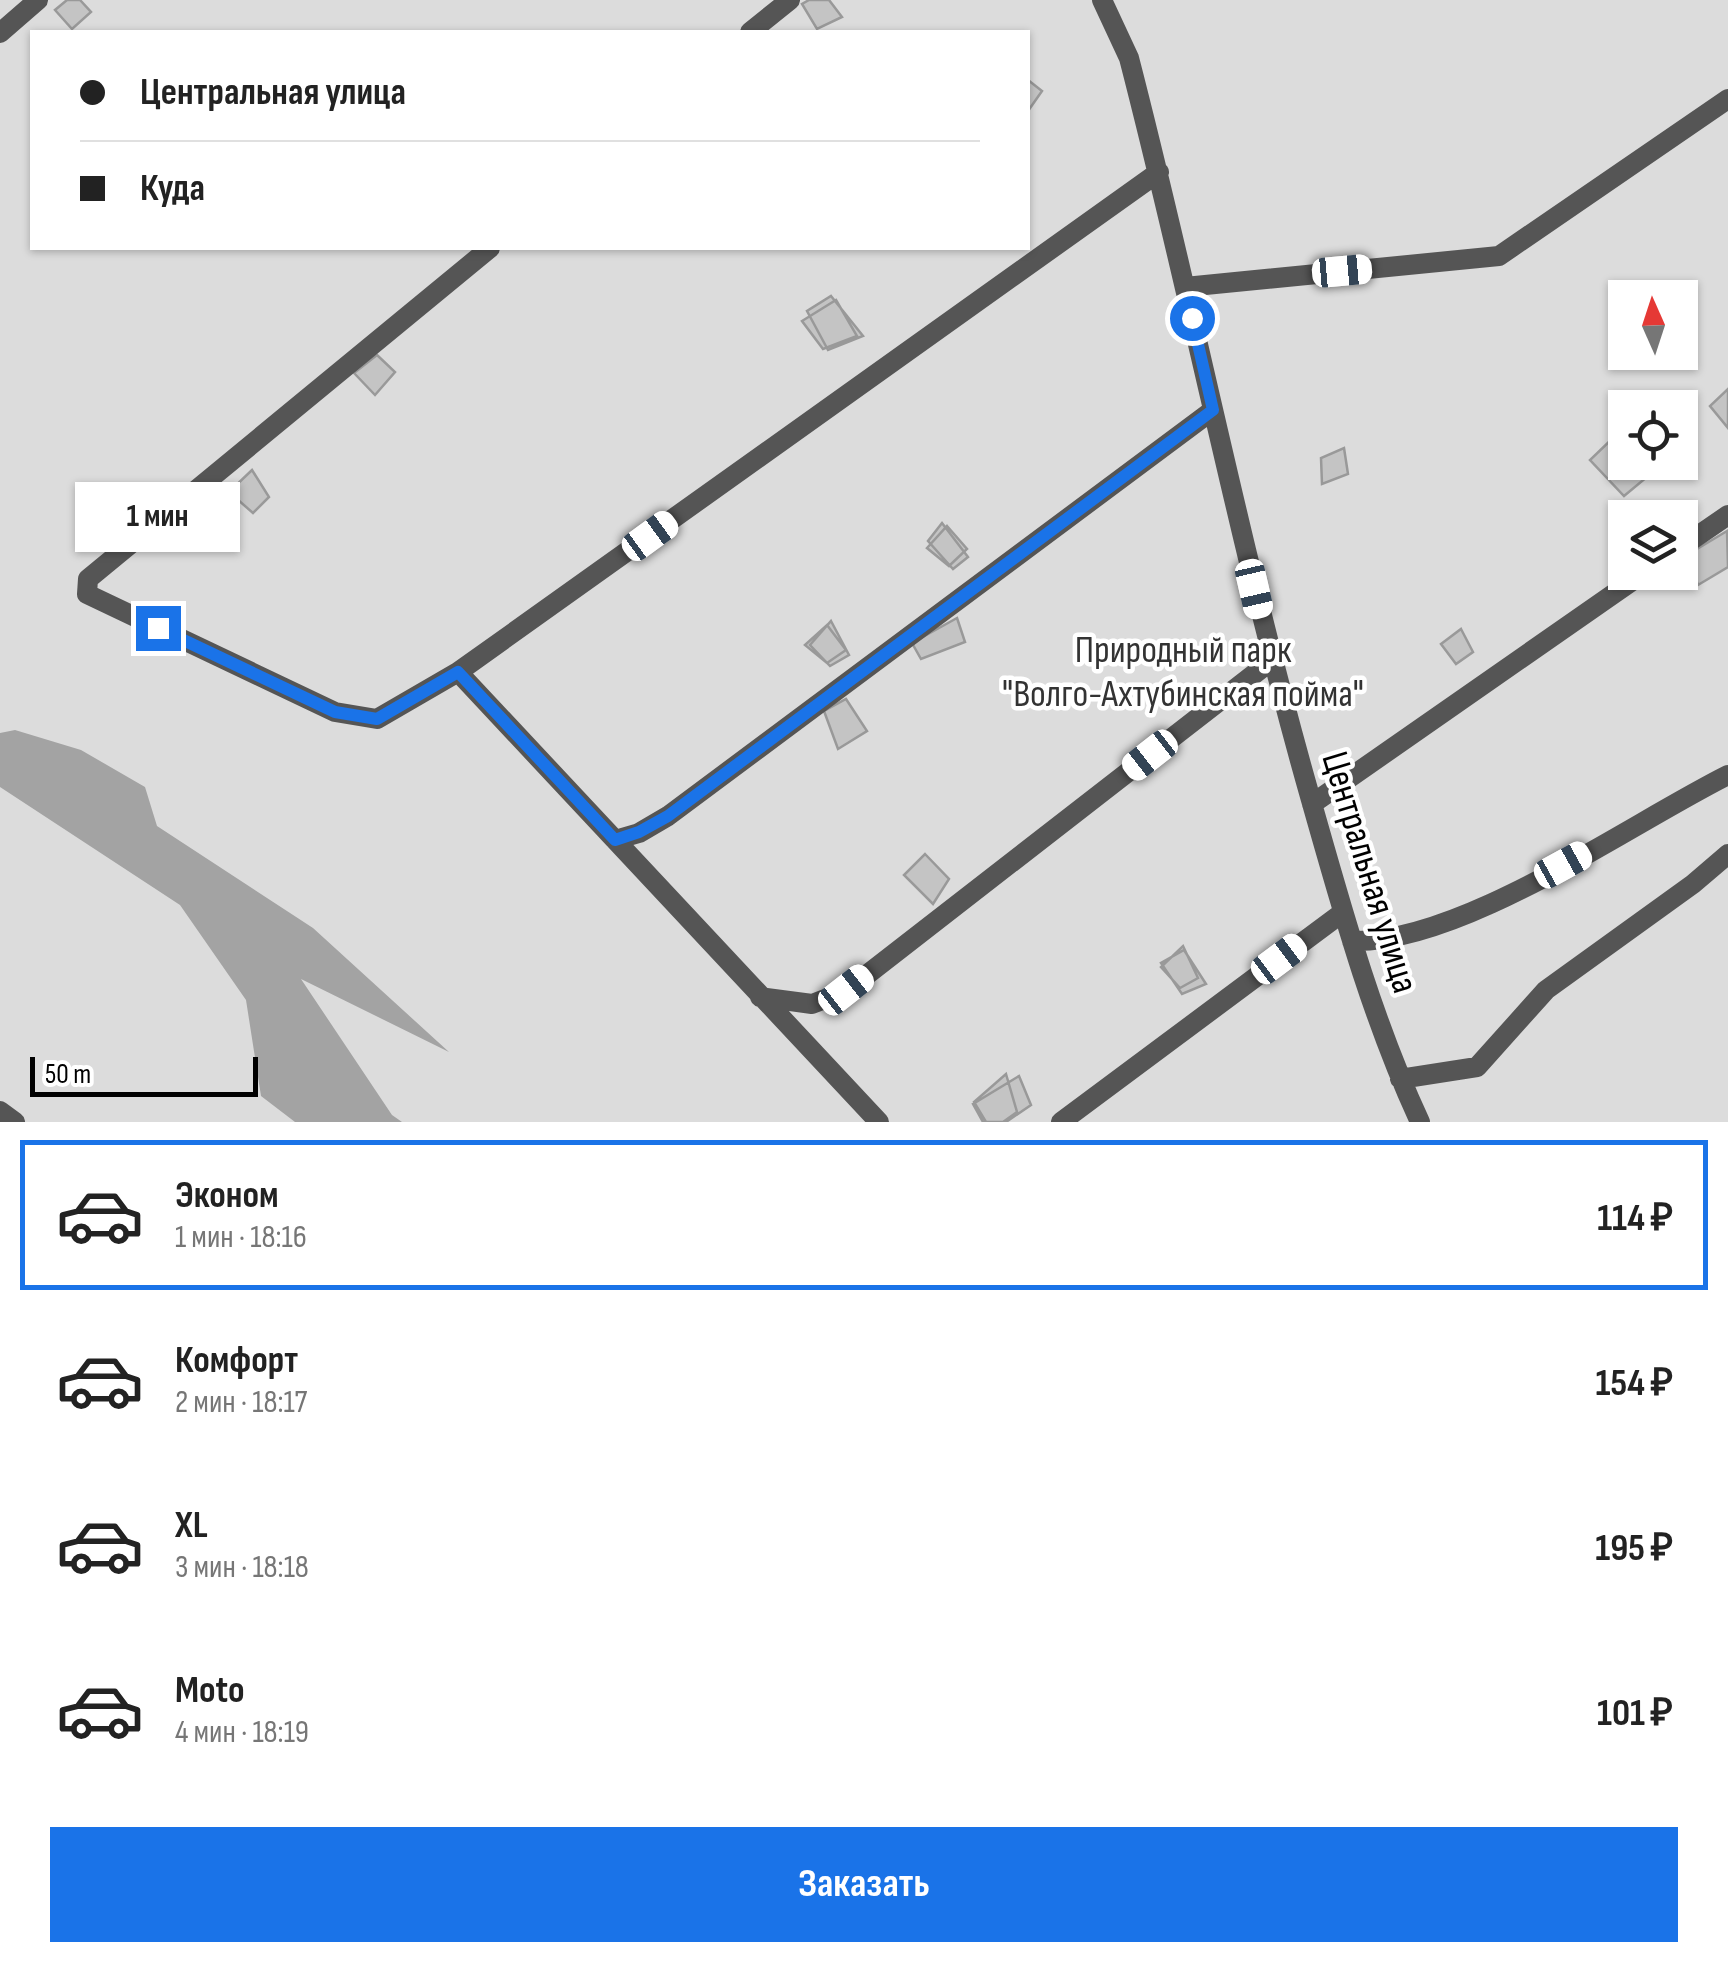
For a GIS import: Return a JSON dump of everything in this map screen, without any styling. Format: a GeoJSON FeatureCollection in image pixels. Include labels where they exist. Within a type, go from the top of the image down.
{"type":"FeatureCollection","features":[{"type":"Feature","properties":{"kind":"street"},"geometry":{"type":"LineString","coordinates":[[0,33],[38,0]]}},
{"type":"Feature","properties":{"kind":"street"},"geometry":{"type":"LineString","coordinates":[[752,30],[790,0]]}},
{"type":"Feature","properties":{"kind":"street","name":"Центральная улица"},"geometry":{"type":"LineString","coordinates":[[1102,0],[1129,58],[1159,172],[1271,661],[1342,913],[1400,1079],[1420,1122]]}},
{"type":"Feature","properties":{"kind":"street"},"geometry":{"type":"LineString","coordinates":[[1185,287],[1499,256],[1728,99]]}},
{"type":"Feature","properties":{"kind":"street"},"geometry":{"type":"LineString","coordinates":[[488,250],[88,578],[87,594],[335,712],[377,719],[458,672],[1159,172]]}},
{"type":"Feature","properties":{"kind":"street"},"geometry":{"type":"LineString","coordinates":[[615,840],[668,816],[1213,410]]}},
{"type":"Feature","properties":{"kind":"street"},"geometry":{"type":"LineString","coordinates":[[1698,536],[1728,515]]}},
{"type":"Feature","properties":{"kind":"street"},"geometry":{"type":"LineString","coordinates":[[1312,804],[1619,590]]}},
{"type":"Feature","properties":{"kind":"street"},"geometry":{"type":"LineString","coordinates":[[760,997],[812,1004],[846,990],[1271,661]]}},
{"type":"Feature","properties":{"kind":"street"},"geometry":{"type":"LineString","coordinates":[[458,672],[879,1122]]}},
{"type":"Feature","properties":{"kind":"street"},"geometry":{"type":"LineString","coordinates":[[1352,942],[1400,937],[1452,919],[1512,892],[1728,775]]}},
{"type":"Feature","properties":{"kind":"street"},"geometry":{"type":"LineString","coordinates":[[1400,1079],[1477,1068],[1546,990],[1694,884],[1728,854]]}},
{"type":"Feature","properties":{"kind":"street"},"geometry":{"type":"LineString","coordinates":[[1061,1122],[1342,913]]}},
{"type":"Feature","properties":{"kind":"street"},"geometry":{"type":"LineString","coordinates":[[0,1111],[16,1122]]}},
{"type":"Feature","properties":{"kind":"green space","name":"Природный парк \"Волго-Ахтубинская пойма\""},"geometry":{"type":"Polygon","coordinates":[[[0,0],[1728,0],[1728,1122],[0,1122],[0,0]]]}},
{"type":"Feature","properties":{"kind":"shaded area"},"geometry":{"type":"Polygon","coordinates":[[[15,730],[81,750],[145,787],[157,826],[313,928],[449,1052],[301,979],[392,1115],[402,1122],[295,1122],[261,1096],[246,1000],[180,905],[0,787],[0,733],[15,730]]]}},
{"type":"Feature","properties":{"kind":"building"},"geometry":{"type":"Polygon","coordinates":[[[67,0],[80,0],[91,12],[72,29],[55,10],[67,0]]]}},
{"type":"Feature","properties":{"kind":"building"},"geometry":{"type":"Polygon","coordinates":[[[829,0],[842,17],[817,29],[802,4],[829,0]]]}},
{"type":"Feature","properties":{"kind":"building"},"geometry":{"type":"Polygon","coordinates":[[[1030,82],[1042,91],[1030,108],[1030,82]]]}},
{"type":"Feature","properties":{"kind":"building"},"geometry":{"type":"Polygon","coordinates":[[[831,296],[863,336],[828,350],[807,311],[831,296]]]}},
{"type":"Feature","properties":{"kind":"building"},"geometry":{"type":"Polygon","coordinates":[[[836,300],[857,336],[823,349],[802,321],[836,300]]]}},
{"type":"Feature","properties":{"kind":"building"},"geometry":{"type":"Polygon","coordinates":[[[377,355],[395,372],[375,395],[354,373],[377,355]]]}},
{"type":"Feature","properties":{"kind":"building"},"geometry":{"type":"Polygon","coordinates":[[[1728,389],[1728,428],[1710,406],[1728,389]]]}},
{"type":"Feature","properties":{"kind":"building"},"geometry":{"type":"Polygon","coordinates":[[[1608,443],[1608,479],[1590,460],[1608,443]]]}},
{"type":"Feature","properties":{"kind":"building"},"geometry":{"type":"Polygon","coordinates":[[[1344,448],[1348,474],[1322,484],[1321,458],[1344,448]]]}},
{"type":"Feature","properties":{"kind":"building"},"geometry":{"type":"Polygon","coordinates":[[[252,470],[269,497],[253,513],[229,492],[252,470]]]}},
{"type":"Feature","properties":{"kind":"building"},"geometry":{"type":"Polygon","coordinates":[[[1609,480],[1643,480],[1624,496],[1609,480]]]}},
{"type":"Feature","properties":{"kind":"building"},"geometry":{"type":"Polygon","coordinates":[[[210,507],[224,527],[203,550],[181,531],[210,507]]]}},
{"type":"Feature","properties":{"kind":"building"},"geometry":{"type":"Polygon","coordinates":[[[942,523],[968,557],[953,569],[928,541],[942,523]]]}},
{"type":"Feature","properties":{"kind":"building"},"geometry":{"type":"Polygon","coordinates":[[[947,526],[967,549],[949,566],[927,548],[947,526]]]}},
{"type":"Feature","properties":{"kind":"building"},"geometry":{"type":"Polygon","coordinates":[[[1727,531],[1728,567],[1698,585],[1698,548],[1727,531]]]}},
{"type":"Feature","properties":{"kind":"building"},"geometry":{"type":"Polygon","coordinates":[[[957,618],[965,642],[921,659],[912,643],[957,618]]]}},
{"type":"Feature","properties":{"kind":"building"},"geometry":{"type":"Polygon","coordinates":[[[831,621],[849,655],[830,666],[810,645],[831,621]]]}},
{"type":"Feature","properties":{"kind":"building"},"geometry":{"type":"Polygon","coordinates":[[[827,625],[846,650],[827,663],[805,645],[827,625]]]}},
{"type":"Feature","properties":{"kind":"building"},"geometry":{"type":"Polygon","coordinates":[[[1461,629],[1473,652],[1456,664],[1441,644],[1461,629]]]}},
{"type":"Feature","properties":{"kind":"building"},"geometry":{"type":"Polygon","coordinates":[[[846,699],[867,731],[838,749],[824,711],[846,699]]]}},
{"type":"Feature","properties":{"kind":"building"},"geometry":{"type":"Polygon","coordinates":[[[925,854],[949,879],[933,904],[904,875],[925,854]]]}},
{"type":"Feature","properties":{"kind":"building"},"geometry":{"type":"Polygon","coordinates":[[[1183,946],[1198,978],[1180,988],[1161,967],[1183,946]]]}},
{"type":"Feature","properties":{"kind":"building"},"geometry":{"type":"Polygon","coordinates":[[[1184,950],[1206,984],[1182,994],[1161,963],[1184,950]]]}},
{"type":"Feature","properties":{"kind":"building"},"geometry":{"type":"Polygon","coordinates":[[[1006,1074],[1017,1112],[1003,1122],[986,1122],[974,1102],[1006,1074]]]}},
{"type":"Feature","properties":{"kind":"building"},"geometry":{"type":"Polygon","coordinates":[[[1019,1076],[1031,1105],[1006,1122],[983,1122],[973,1104],[1019,1076]]]}},
{"type":"Feature","properties":{"kind":"route"},"geometry":{"type":"LineString","coordinates":[[158,628],[335,712],[377,719],[458,672],[615,840],[668,816],[1213,410],[1192,318]]}}]}
